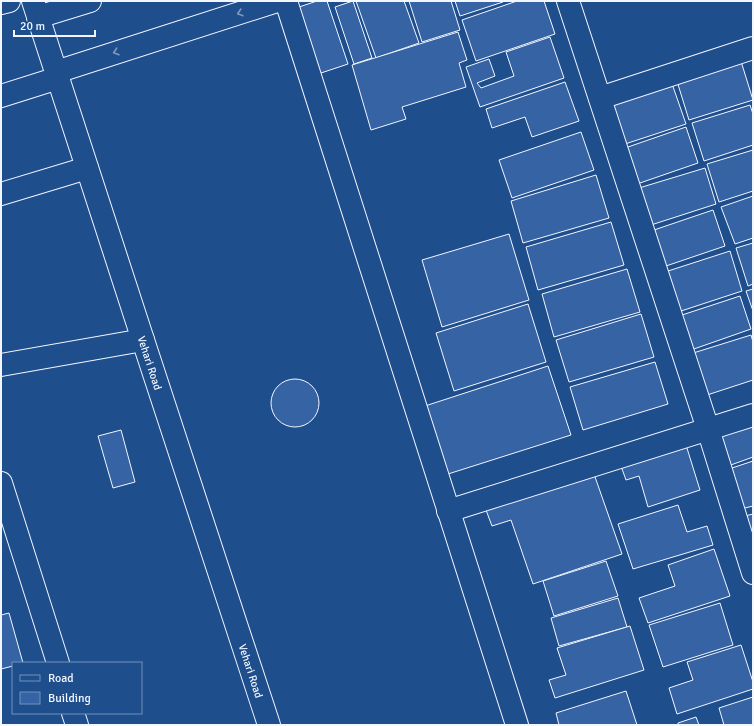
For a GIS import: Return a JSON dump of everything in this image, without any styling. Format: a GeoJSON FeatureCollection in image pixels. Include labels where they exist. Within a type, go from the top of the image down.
{"type":"FeatureCollection","features":[{"type":"Feature","properties":{"kind":"street"},"geometry":{"type":"LineString","coordinates":[[1,3],[9,1]]}},
{"type":"Feature","properties":{"kind":"street"},"geometry":{"type":"LineString","coordinates":[[36,9],[90,1]]}},
{"type":"Feature","properties":{"kind":"street"},"geometry":{"type":"LineString","coordinates":[[1,96],[57,75],[277,1]]}},
{"type":"Feature","properties":{"kind":"street"},"geometry":{"type":"LineString","coordinates":[[286,1],[517,725]]}},
{"type":"Feature","properties":{"kind":"street"},"geometry":{"type":"LineString","coordinates":[[568,1],[708,429],[753,573]]}},
{"type":"Feature","properties":{"kind":"street","name":"Vehari Road"},"geometry":{"type":"LineString","coordinates":[[36,9],[269,725]]}},
{"type":"Feature","properties":{"kind":"street"},"geometry":{"type":"LineString","coordinates":[[600,98],[753,48]]}},
{"type":"Feature","properties":{"kind":"street"},"geometry":{"type":"LineString","coordinates":[[1,194],[87,168]]}},
{"type":"Feature","properties":{"kind":"street"},"geometry":{"type":"LineString","coordinates":[[1,365],[143,340]]}},
{"type":"Feature","properties":{"kind":"street"},"geometry":{"type":"LineString","coordinates":[[448,511],[753,415]]}},
{"type":"Feature","properties":{"kind":"street"},"geometry":{"type":"LineString","coordinates":[[1,483],[58,662]]}},
{"type":"Feature","properties":{"kind":"street"},"geometry":{"type":"LineString","coordinates":[[73,714],[77,725]]}},
{"type":"Feature","properties":{"kind":"building"},"geometry":{"type":"Polygon","coordinates":[[[317,1],[327,1],[348,64],[315,75],[293,9],[317,1]]]}},
{"type":"Feature","properties":{"kind":"building"},"geometry":{"type":"Polygon","coordinates":[[[353,1],[372,58],[354,64],[335,7],[353,1]]]}},
{"type":"Feature","properties":{"kind":"building"},"geometry":{"type":"Polygon","coordinates":[[[356,1],[404,1],[419,43],[376,58],[356,1]]]}},
{"type":"Feature","properties":{"kind":"building"},"geometry":{"type":"Polygon","coordinates":[[[409,1],[451,1],[460,30],[422,42],[409,1]]]}},
{"type":"Feature","properties":{"kind":"building"},"geometry":{"type":"Polygon","coordinates":[[[455,1],[503,1],[503,2],[460,16],[455,1]]]}},
{"type":"Feature","properties":{"kind":"building"},"geometry":{"type":"Polygon","coordinates":[[[517,1],[544,1],[555,34],[476,61],[462,20],[517,1]]]}},
{"type":"Feature","properties":{"kind":"building"},"geometry":{"type":"Polygon","coordinates":[[[458,32],[467,60],[459,63],[466,87],[402,107],[406,119],[371,130],[352,65],[458,32]]]}},
{"type":"Feature","properties":{"kind":"building"},"geometry":{"type":"Polygon","coordinates":[[[550,37],[564,78],[480,107],[466,67],[489,59],[495,76],[477,83],[481,88],[514,76],[506,52],[550,37]]]}},
{"type":"Feature","properties":{"kind":"building"},"geometry":{"type":"Polygon","coordinates":[[[740,58],[753,100],[689,120],[676,78],[740,58]]]}},
{"type":"Feature","properties":{"kind":"building"},"geometry":{"type":"Polygon","coordinates":[[[670,78],[686,124],[622,145],[607,100],[670,78]]]}},
{"type":"Feature","properties":{"kind":"building"},"geometry":{"type":"Polygon","coordinates":[[[565,82],[579,121],[532,137],[525,117],[492,128],[486,109],[565,82]]]}},
{"type":"Feature","properties":{"kind":"building"},"geometry":{"type":"Polygon","coordinates":[[[750,105],[753,114],[753,145],[704,161],[692,123],[750,105]]]}},
{"type":"Feature","properties":{"kind":"building"},"geometry":{"type":"Polygon","coordinates":[[[686,127],[698,163],[637,184],[625,148],[686,127]]]}},
{"type":"Feature","properties":{"kind":"building"},"geometry":{"type":"Polygon","coordinates":[[[581,132],[594,170],[512,198],[499,160],[581,132]]]}},
{"type":"Feature","properties":{"kind":"building"},"geometry":{"type":"Polygon","coordinates":[[[753,150],[753,191],[719,202],[707,164],[753,150]]]}},
{"type":"Feature","properties":{"kind":"building"},"geometry":{"type":"Polygon","coordinates":[[[705,168],[716,204],[651,225],[639,188],[705,168]]]}},
{"type":"Feature","properties":{"kind":"building"},"geometry":{"type":"Polygon","coordinates":[[[596,175],[609,218],[523,243],[511,201],[596,175]]]}},
{"type":"Feature","properties":{"kind":"building"},"geometry":{"type":"Polygon","coordinates":[[[753,196],[753,238],[735,244],[721,207],[753,196]]]}},
{"type":"Feature","properties":{"kind":"building"},"geometry":{"type":"Polygon","coordinates":[[[713,210],[725,246],[663,267],[651,231],[713,210]]]}},
{"type":"Feature","properties":{"kind":"building"},"geometry":{"type":"Polygon","coordinates":[[[611,222],[624,265],[538,290],[526,247],[611,222]]]}},
{"type":"Feature","properties":{"kind":"building"},"geometry":{"type":"Polygon","coordinates":[[[509,234],[529,300],[442,327],[422,260],[509,234]]]}},
{"type":"Feature","properties":{"kind":"building"},"geometry":{"type":"Polygon","coordinates":[[[753,243],[753,284],[748,286],[736,248],[753,243]]]}},
{"type":"Feature","properties":{"kind":"building"},"geometry":{"type":"Polygon","coordinates":[[[730,251],[742,291],[678,312],[665,272],[730,251]]]}},
{"type":"Feature","properties":{"kind":"building"},"geometry":{"type":"Polygon","coordinates":[[[627,269],[640,312],[554,337],[542,294],[627,269]]]}},
{"type":"Feature","properties":{"kind":"building"},"geometry":{"type":"Polygon","coordinates":[[[753,289],[753,311],[746,291],[753,289]]]}},
{"type":"Feature","properties":{"kind":"building"},"geometry":{"type":"Polygon","coordinates":[[[740,296],[751,329],[691,350],[679,316],[740,296]]]}},
{"type":"Feature","properties":{"kind":"building"},"geometry":{"type":"Polygon","coordinates":[[[528,304],[546,362],[454,391],[436,333],[528,304]]]}},
{"type":"Feature","properties":{"kind":"building"},"geometry":{"type":"Polygon","coordinates":[[[641,314],[654,357],[569,382],[556,340],[641,314]]]}},
{"type":"Feature","properties":{"kind":"building"},"geometry":{"type":"Polygon","coordinates":[[[751,335],[753,342],[753,380],[704,396],[690,354],[751,335]]]}},
{"type":"Feature","properties":{"kind":"building"},"geometry":{"type":"Polygon","coordinates":[[[655,362],[668,404],[583,430],[570,387],[655,362]]]}},
{"type":"Feature","properties":{"kind":"building"},"geometry":{"type":"Polygon","coordinates":[[[548,366],[571,435],[448,474],[425,406],[548,366]]]}},
{"type":"Feature","properties":{"kind":"building"},"geometry":{"type":"Polygon","coordinates":[[[290,379],[300,379],[312,386],[319,398],[319,408],[312,420],[300,427],[290,427],[282,423],[275,416],[271,408],[271,398],[275,390],[282,383],[290,379]]]}},
{"type":"Feature","properties":{"kind":"building"},"geometry":{"type":"Polygon","coordinates":[[[753,422],[753,457],[728,466],[718,434],[753,422]]]}},
{"type":"Feature","properties":{"kind":"building"},"geometry":{"type":"Polygon","coordinates":[[[121,430],[135,482],[113,488],[98,436],[121,430]]]}},
{"type":"Feature","properties":{"kind":"building"},"geometry":{"type":"Polygon","coordinates":[[[686,445],[700,490],[648,507],[639,476],[626,480],[621,466],[686,445]]]}},
{"type":"Feature","properties":{"kind":"building"},"geometry":{"type":"Polygon","coordinates":[[[753,461],[753,506],[741,509],[729,469],[753,461]]]}},
{"type":"Feature","properties":{"kind":"building"},"geometry":{"type":"Polygon","coordinates":[[[594,474],[622,554],[533,584],[511,520],[492,526],[486,510],[594,474]]]}},
{"type":"Feature","properties":{"kind":"building"},"geometry":{"type":"Polygon","coordinates":[[[678,505],[687,532],[707,526],[713,545],[633,569],[618,524],[678,505]]]}},
{"type":"Feature","properties":{"kind":"building"},"geometry":{"type":"Polygon","coordinates":[[[753,514],[753,540],[745,516],[753,514]]]}},
{"type":"Feature","properties":{"kind":"building"},"geometry":{"type":"Polygon","coordinates":[[[714,549],[730,596],[648,623],[639,598],[675,586],[668,565],[714,549]]]}},
{"type":"Feature","properties":{"kind":"building"},"geometry":{"type":"Polygon","coordinates":[[[606,561],[618,596],[554,616],[543,581],[606,561]]]}},
{"type":"Feature","properties":{"kind":"building"},"geometry":{"type":"Polygon","coordinates":[[[618,598],[627,627],[559,646],[551,618],[618,598]]]}},
{"type":"Feature","properties":{"kind":"building"},"geometry":{"type":"Polygon","coordinates":[[[720,603],[733,645],[663,667],[649,625],[720,603]]]}},
{"type":"Feature","properties":{"kind":"building"},"geometry":{"type":"Polygon","coordinates":[[[9,613],[23,662],[12,662],[12,666],[1,669],[1,615],[9,613]]]}},
{"type":"Feature","properties":{"kind":"building"},"geometry":{"type":"Polygon","coordinates":[[[630,626],[644,670],[555,698],[549,680],[566,675],[557,648],[630,626]]]}},
{"type":"Feature","properties":{"kind":"building"},"geometry":{"type":"Polygon","coordinates":[[[741,645],[753,682],[753,689],[677,714],[669,688],[693,680],[687,662],[741,645]]]}},
{"type":"Feature","properties":{"kind":"building"},"geometry":{"type":"Polygon","coordinates":[[[626,691],[637,725],[559,725],[556,713],[626,691]]]}},
{"type":"Feature","properties":{"kind":"building"},"geometry":{"type":"Polygon","coordinates":[[[753,697],[753,725],[724,725],[719,708],[753,697]]]}},
{"type":"Feature","properties":{"kind":"building"},"geometry":{"type":"Polygon","coordinates":[[[696,717],[699,725],[678,725],[678,723],[696,717]]]}}]}
